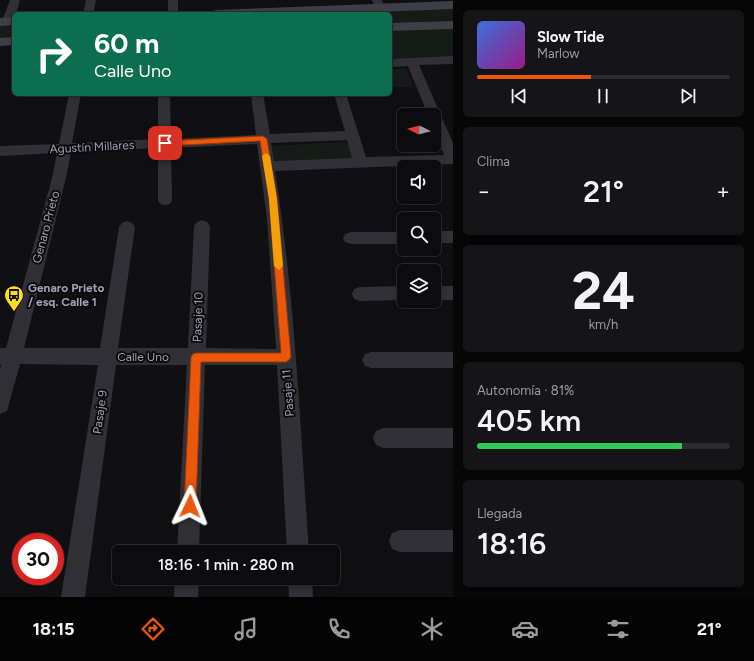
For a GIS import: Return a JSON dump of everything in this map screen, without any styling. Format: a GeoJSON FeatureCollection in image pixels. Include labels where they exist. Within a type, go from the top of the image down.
{"type":"FeatureCollection","features":[{"type":"Feature","properties":{"kind":"main road"},"geometry":{"type":"LineString","coordinates":[[249,12],[379,4],[453,5]]}},
{"type":"Feature","properties":{"kind":"main road"},"geometry":{"type":"LineString","coordinates":[[392,27],[453,25]]}},
{"type":"Feature","properties":{"kind":"main road"},"geometry":{"type":"LineString","coordinates":[[0,42],[12,41]]}},
{"type":"Feature","properties":{"kind":"street"},"geometry":{"type":"LineString","coordinates":[[7,21],[15,0]]}},
{"type":"Feature","properties":{"kind":"street"},"geometry":{"type":"LineString","coordinates":[[88,12],[91,0]]}},
{"type":"Feature","properties":{"kind":"street"},"geometry":{"type":"LineString","coordinates":[[173,0],[173,12]]}},
{"type":"Feature","properties":{"kind":"street"},"geometry":{"type":"LineString","coordinates":[[392,63],[453,60]]}},
{"type":"Feature","properties":{"kind":"street"},"geometry":{"type":"LineString","coordinates":[[268,166],[453,159],[412,62]]}},
{"type":"Feature","properties":{"kind":"street","name":"Genaro Prieto"},"geometry":{"type":"LineString","coordinates":[[0,404],[6,356],[66,148],[75,96]]}},
{"type":"Feature","properties":{"kind":"street"},"geometry":{"type":"LineString","coordinates":[[164,96],[165,200]]}},
{"type":"Feature","properties":{"kind":"street","name":"Pasaje 11"},"geometry":{"type":"LineString","coordinates":[[256,96],[273,199],[286,357],[298,545]]}},
{"type":"Feature","properties":{"kind":"street"},"geometry":{"type":"LineString","coordinates":[[341,96],[361,162]]}},
{"type":"Feature","properties":{"kind":"street","name":"Agustín Millares"},"geometry":{"type":"LineString","coordinates":[[0,151],[352,135]]}},
{"type":"Feature","properties":{"kind":"street","name":"Pasaje 10"},"geometry":{"type":"LineString","coordinates":[[188,545],[202,226]]}},
{"type":"Feature","properties":{"kind":"street","name":"Pasaje 9"},"geometry":{"type":"LineString","coordinates":[[73,597],[127,227]]}},
{"type":"Feature","properties":{"kind":"street"},"geometry":{"type":"LineString","coordinates":[[441,238],[453,237]]}},
{"type":"Feature","properties":{"kind":"street"},"geometry":{"type":"LineString","coordinates":[[351,238],[397,238]]}},
{"type":"Feature","properties":{"kind":"street"},"geometry":{"type":"LineString","coordinates":[[360,294],[397,293]]}},
{"type":"Feature","properties":{"kind":"street"},"geometry":{"type":"LineString","coordinates":[[441,293],[453,293]]}},
{"type":"Feature","properties":{"kind":"street","name":"Calle Uno"},"geometry":{"type":"LineString","coordinates":[[6,356],[286,357]]}},
{"type":"Feature","properties":{"kind":"street"},"geometry":{"type":"LineString","coordinates":[[371,360],[453,360]]}},
{"type":"Feature","properties":{"kind":"street"},"geometry":{"type":"LineString","coordinates":[[383,438],[453,438]]}},
{"type":"Feature","properties":{"kind":"street"},"geometry":{"type":"LineString","coordinates":[[400,541],[453,541]]}},
{"type":"Feature","properties":{"kind":"street"},"geometry":{"type":"LineString","coordinates":[[186,597],[187,585]]}},
{"type":"Feature","properties":{"kind":"street"},"geometry":{"type":"LineString","coordinates":[[300,585],[301,597]]}},
{"type":"Feature","properties":{"kind":"shaded area"},"geometry":{"type":"Polygon","coordinates":[[[453,8],[453,21],[392,24],[392,12],[335,12],[453,8]]]}},
{"type":"Feature","properties":{"kind":"shaded area"},"geometry":{"type":"Polygon","coordinates":[[[0,24],[12,24],[12,38],[0,39],[0,24]]]}},
{"type":"Feature","properties":{"kind":"shaded area"},"geometry":{"type":"Polygon","coordinates":[[[453,29],[453,58],[392,61],[392,31],[453,29]]]}},
{"type":"Feature","properties":{"kind":"shaded area"},"geometry":{"type":"Polygon","coordinates":[[[392,69],[406,69],[413,87],[392,87],[392,69]]]}},
{"type":"Feature","properties":{"kind":"shaded area"},"geometry":{"type":"Polygon","coordinates":[[[345,142],[350,144],[353,158],[272,161],[269,146],[345,142]]]}},
{"type":"Feature","properties":{"kind":"slow traffic"},"geometry":{"type":"LineString","coordinates":[[266,156],[273,199],[279,266]]}},
{"type":"Feature","properties":{"kind":"place","name":"Genaro Prieto / esq. Calle 1"},"geometry":{"type":"Point","coordinates":[14,312]}},
{"type":"Feature","properties":{"kind":"route"},"geometry":{"type":"LineString","coordinates":[[165,143],[263,139],[273,199],[286,357],[196,357],[190,506]]}}]}
